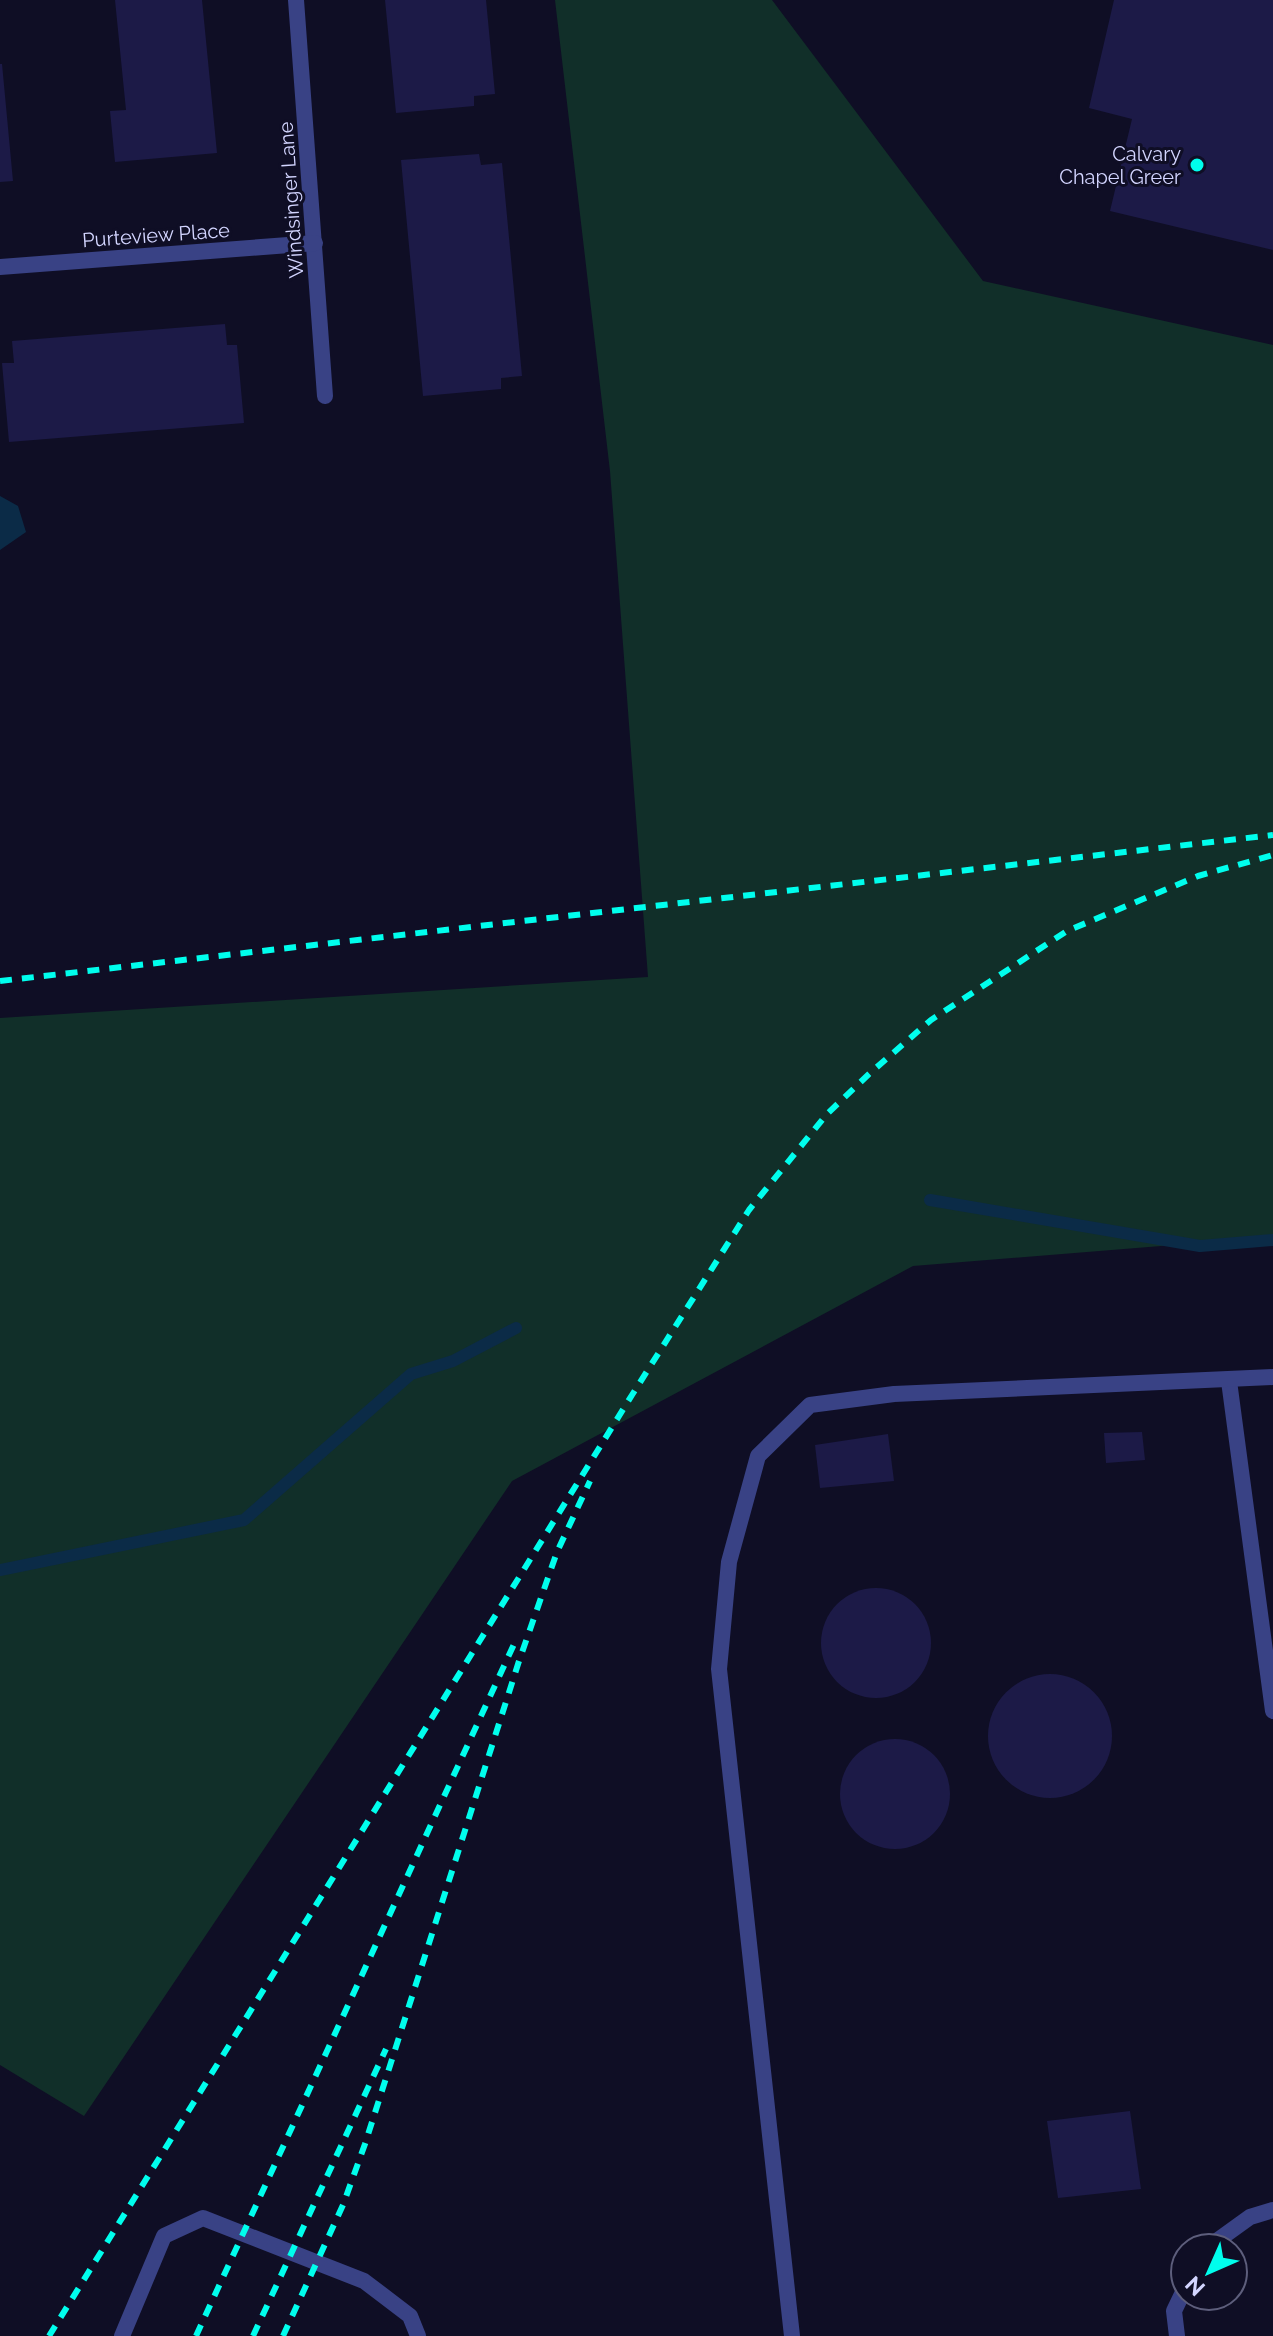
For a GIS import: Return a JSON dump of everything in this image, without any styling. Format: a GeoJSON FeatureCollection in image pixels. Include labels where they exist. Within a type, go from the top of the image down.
{"type":"FeatureCollection","features":[{"type":"Feature","properties":{"kind":"street","name":"Windsinger Lane"},"geometry":{"type":"LineString","coordinates":[[296,0],[325,396]]}},
{"type":"Feature","properties":{"kind":"street","name":"Purteview Place"},"geometry":{"type":"LineString","coordinates":[[0,267],[315,243]]}},
{"type":"Feature","properties":{"kind":"street"},"geometry":{"type":"LineString","coordinates":[[792,2336],[719,1669],[729,1562],[758,1456],[810,1405],[894,1394],[1273,1377]]}},
{"type":"Feature","properties":{"kind":"street"},"geometry":{"type":"LineString","coordinates":[[1229,1381],[1273,1711]]}},
{"type":"Feature","properties":{"kind":"street"},"geometry":{"type":"LineString","coordinates":[[1229,2232],[1250,2217],[1273,2210]]}},
{"type":"Feature","properties":{"kind":"street"},"geometry":{"type":"LineString","coordinates":[[122,2336],[164,2236],[203,2218],[364,2281],[410,2316],[418,2336]]}},
{"type":"Feature","properties":{"kind":"street"},"geometry":{"type":"LineString","coordinates":[[1174,2312],[1177,2336]]}},
{"type":"Feature","properties":{"kind":"green space"},"geometry":{"type":"Polygon","coordinates":[[[555,0],[772,0],[983,281],[1273,345],[1273,1237],[913,1266],[512,1481],[84,2116],[0,2065],[0,1018],[648,977],[610,471],[555,0]]]}},
{"type":"Feature","properties":{"kind":"water"},"geometry":{"type":"Polygon","coordinates":[[[0,496],[18,506],[26,532],[0,550],[0,496]]]}},
{"type":"Feature","properties":{"kind":"building"},"geometry":{"type":"Polygon","coordinates":[[[115,0],[202,0],[217,153],[115,162],[110,111],[126,110],[115,0]]]}},
{"type":"Feature","properties":{"kind":"building"},"geometry":{"type":"Polygon","coordinates":[[[385,0],[486,0],[495,94],[474,96],[474,106],[396,113],[385,0]]]}},
{"type":"Feature","properties":{"kind":"building","name":"Calvary Chapel Greer"},"geometry":{"type":"Polygon","coordinates":[[[1114,0],[1273,0],[1273,250],[1110,211],[1132,119],[1089,108],[1114,0]]]}},
{"type":"Feature","properties":{"kind":"building"},"geometry":{"type":"Polygon","coordinates":[[[0,64],[13,181],[0,182],[0,64]]]}},
{"type":"Feature","properties":{"kind":"building"},"geometry":{"type":"Polygon","coordinates":[[[479,154],[481,165],[502,163],[522,376],[501,378],[501,389],[423,396],[401,160],[479,154]]]}},
{"type":"Feature","properties":{"kind":"building"},"geometry":{"type":"Polygon","coordinates":[[[225,324],[227,345],[237,345],[244,423],[9,442],[2,363],[14,363],[12,341],[225,324]]]}},
{"type":"Feature","properties":{"kind":"building"},"geometry":{"type":"Polygon","coordinates":[[[1142,1432],[1145,1460],[1106,1463],[1104,1433],[1142,1432]]]}},
{"type":"Feature","properties":{"kind":"building"},"geometry":{"type":"Polygon","coordinates":[[[888,1434],[894,1481],[820,1488],[815,1445],[888,1434]]]}},
{"type":"Feature","properties":{"kind":"building"},"geometry":{"type":"Polygon","coordinates":[[[876,1588],[897,1592],[915,1604],[927,1622],[931,1643],[927,1664],[915,1682],[897,1694],[876,1698],[855,1694],[837,1682],[825,1664],[821,1643],[825,1622],[837,1604],[855,1592],[876,1588]]]}},
{"type":"Feature","properties":{"kind":"building"},"geometry":{"type":"Polygon","coordinates":[[[1050,1674],[1074,1679],[1094,1692],[1107,1712],[1112,1736],[1107,1760],[1094,1780],[1074,1793],[1050,1798],[1026,1793],[1006,1780],[993,1760],[988,1736],[993,1712],[1006,1692],[1026,1679],[1050,1674]]]}},
{"type":"Feature","properties":{"kind":"building"},"geometry":{"type":"Polygon","coordinates":[[[895,1739],[916,1743],[934,1755],[946,1773],[950,1794],[946,1815],[934,1833],[916,1845],[895,1849],[874,1845],[856,1833],[844,1815],[840,1794],[844,1773],[856,1755],[874,1743],[895,1739]]]}},
{"type":"Feature","properties":{"kind":"building"},"geometry":{"type":"Polygon","coordinates":[[[1130,2111],[1141,2189],[1058,2198],[1047,2121],[1130,2111]]]}},
{"type":"Feature","properties":{"kind":"waterway"},"geometry":{"type":"LineString","coordinates":[[930,1200],[1200,1246],[1273,1240]]}},
{"type":"Feature","properties":{"kind":"waterway"},"geometry":{"type":"LineString","coordinates":[[0,1570],[244,1520],[411,1374],[453,1361],[516,1328]]}},
{"type":"Feature","properties":{"kind":"railway"},"geometry":{"type":"LineString","coordinates":[[0,981],[1273,835]]}},
{"type":"Feature","properties":{"kind":"railway"},"geometry":{"type":"LineString","coordinates":[[49,2336],[749,1210],[827,1114],[931,1020],[1067,931],[1198,876],[1273,855]]}},
{"type":"Feature","properties":{"kind":"railway"},"geometry":{"type":"LineString","coordinates":[[283,2336],[343,2205],[365,2144],[519,1661],[557,1552],[590,1481]]}},
{"type":"Feature","properties":{"kind":"railway"},"geometry":{"type":"LineString","coordinates":[[196,2336],[515,1642]]}},
{"type":"Feature","properties":{"kind":"railway"},"geometry":{"type":"LineString","coordinates":[[253,2336],[386,2049]]}},
{"type":"Feature","properties":{"kind":"place","name":"Calvary Chapel Greer"},"geometry":{"type":"Point","coordinates":[1197,165]}}]}
